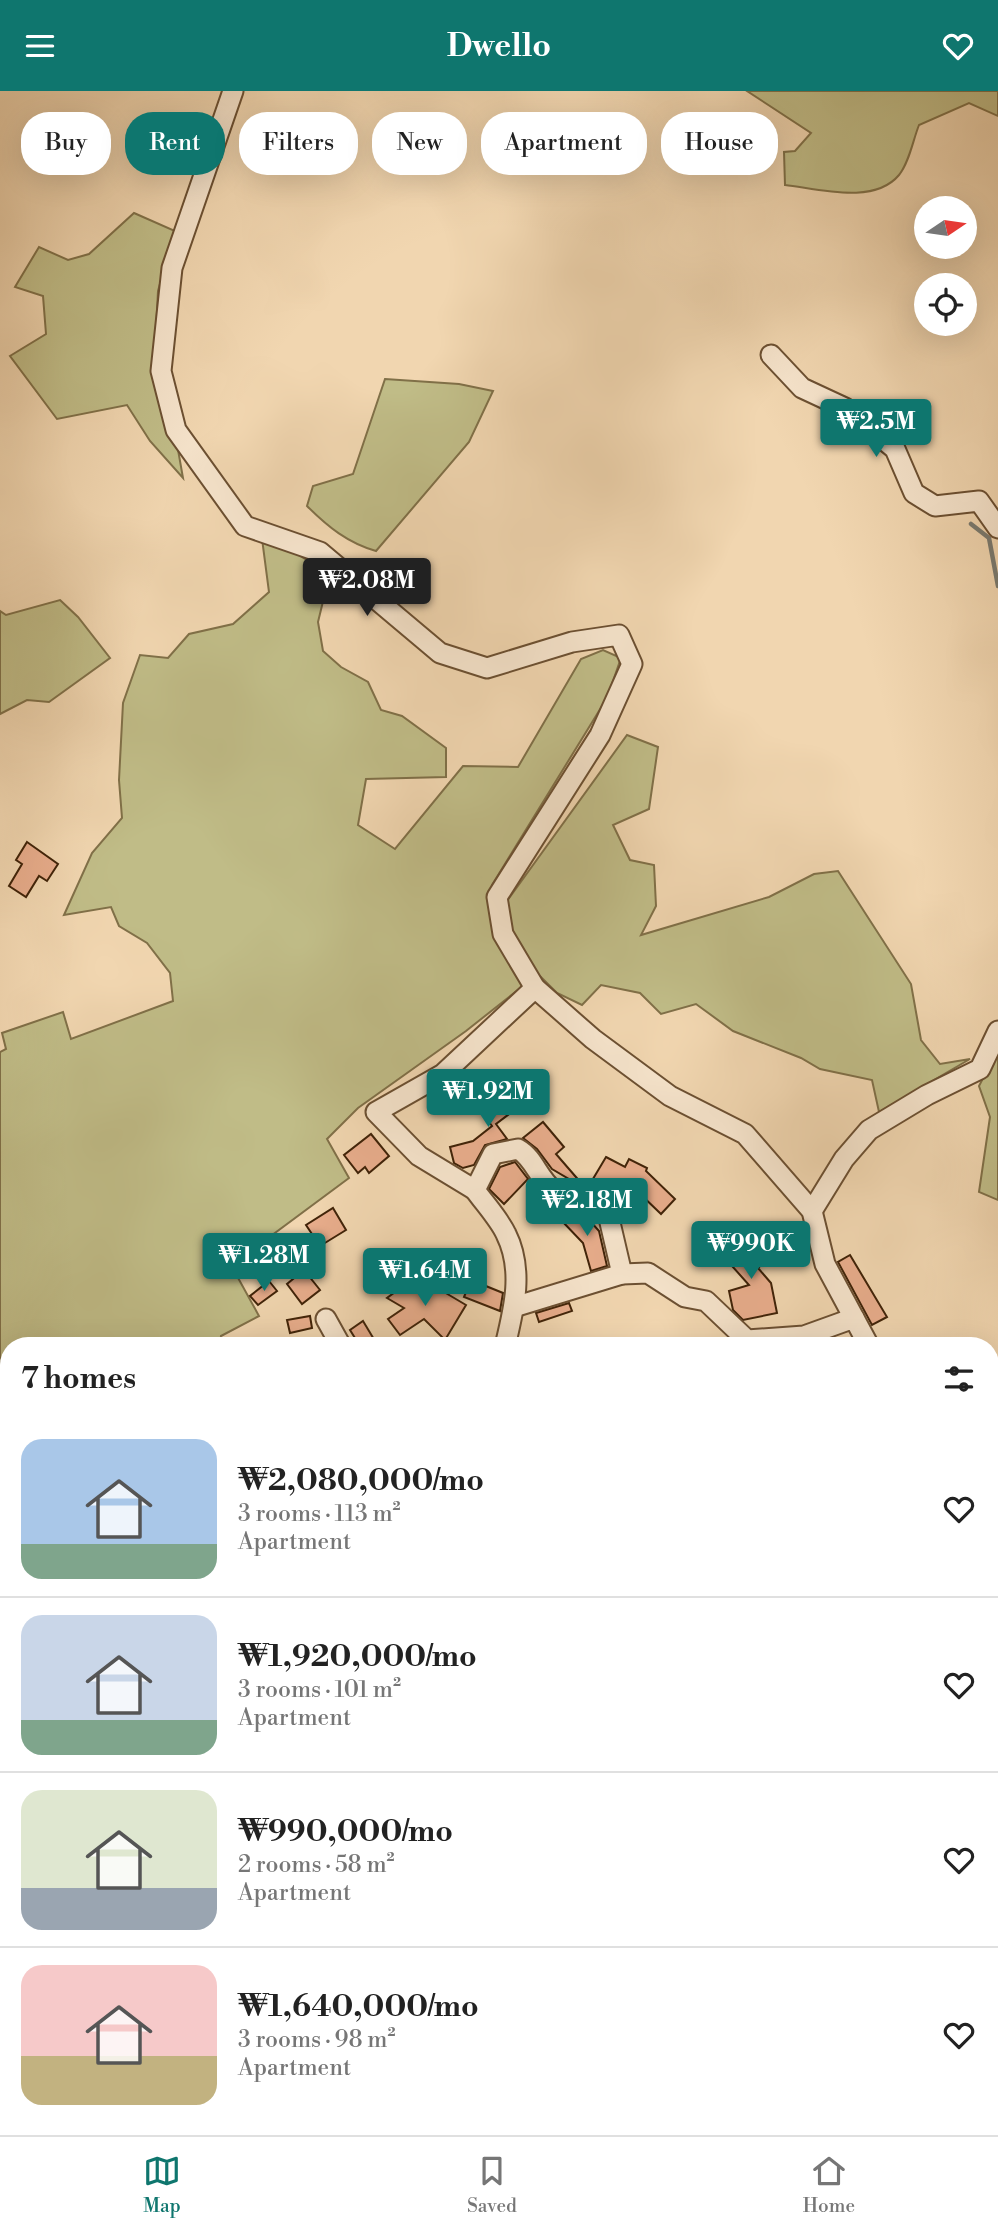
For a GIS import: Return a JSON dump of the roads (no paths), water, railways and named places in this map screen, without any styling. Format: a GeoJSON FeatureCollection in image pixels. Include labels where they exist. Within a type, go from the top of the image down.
{"type":"FeatureCollection","features":[{"type":"Feature","properties":{"kind":"street"},"geometry":{"type":"LineString","coordinates":[[233,91],[172,268],[161,370],[176,430],[245,526],[320,552],[440,653],[487,668],[572,642],[619,635],[632,664],[600,735],[497,897],[503,934],[535,988],[593,1039],[670,1096],[745,1134],[812,1211],[825,1264],[864,1337]]}},
{"type":"Feature","properties":{"kind":"street"},"geometry":{"type":"LineString","coordinates":[[772,355],[802,388],[845,408],[895,449],[914,493],[935,506],[979,501],[998,528]]}},
{"type":"Feature","properties":{"kind":"street"},"geometry":{"type":"LineString","coordinates":[[507,1337],[514,1307],[516,1262],[506,1233],[475,1190],[419,1156],[376,1112],[443,1074],[535,988]]}},
{"type":"Feature","properties":{"kind":"street"},"geometry":{"type":"LineString","coordinates":[[812,1211],[844,1159],[869,1130],[927,1095],[981,1069],[998,1031]]}},
{"type":"Feature","properties":{"kind":"street"},"geometry":{"type":"LineString","coordinates":[[475,1190],[493,1154],[518,1149],[528,1154],[536,1170],[553,1191],[595,1204],[608,1214],[622,1274]]}},
{"type":"Feature","properties":{"kind":"street"},"geometry":{"type":"LineString","coordinates":[[514,1307],[622,1274],[648,1273],[685,1297],[706,1301],[744,1337]]}},
{"type":"Feature","properties":{"kind":"street"},"geometry":{"type":"LineString","coordinates":[[790,1337],[804,1336],[854,1318]]}},
{"type":"Feature","properties":{"kind":"street"},"geometry":{"type":"LineString","coordinates":[[326,1319],[336,1337]]}},
{"type":"Feature","properties":{"kind":"waterway"},"geometry":{"type":"LineString","coordinates":[[971,524],[989,538],[998,586]]}}]}
